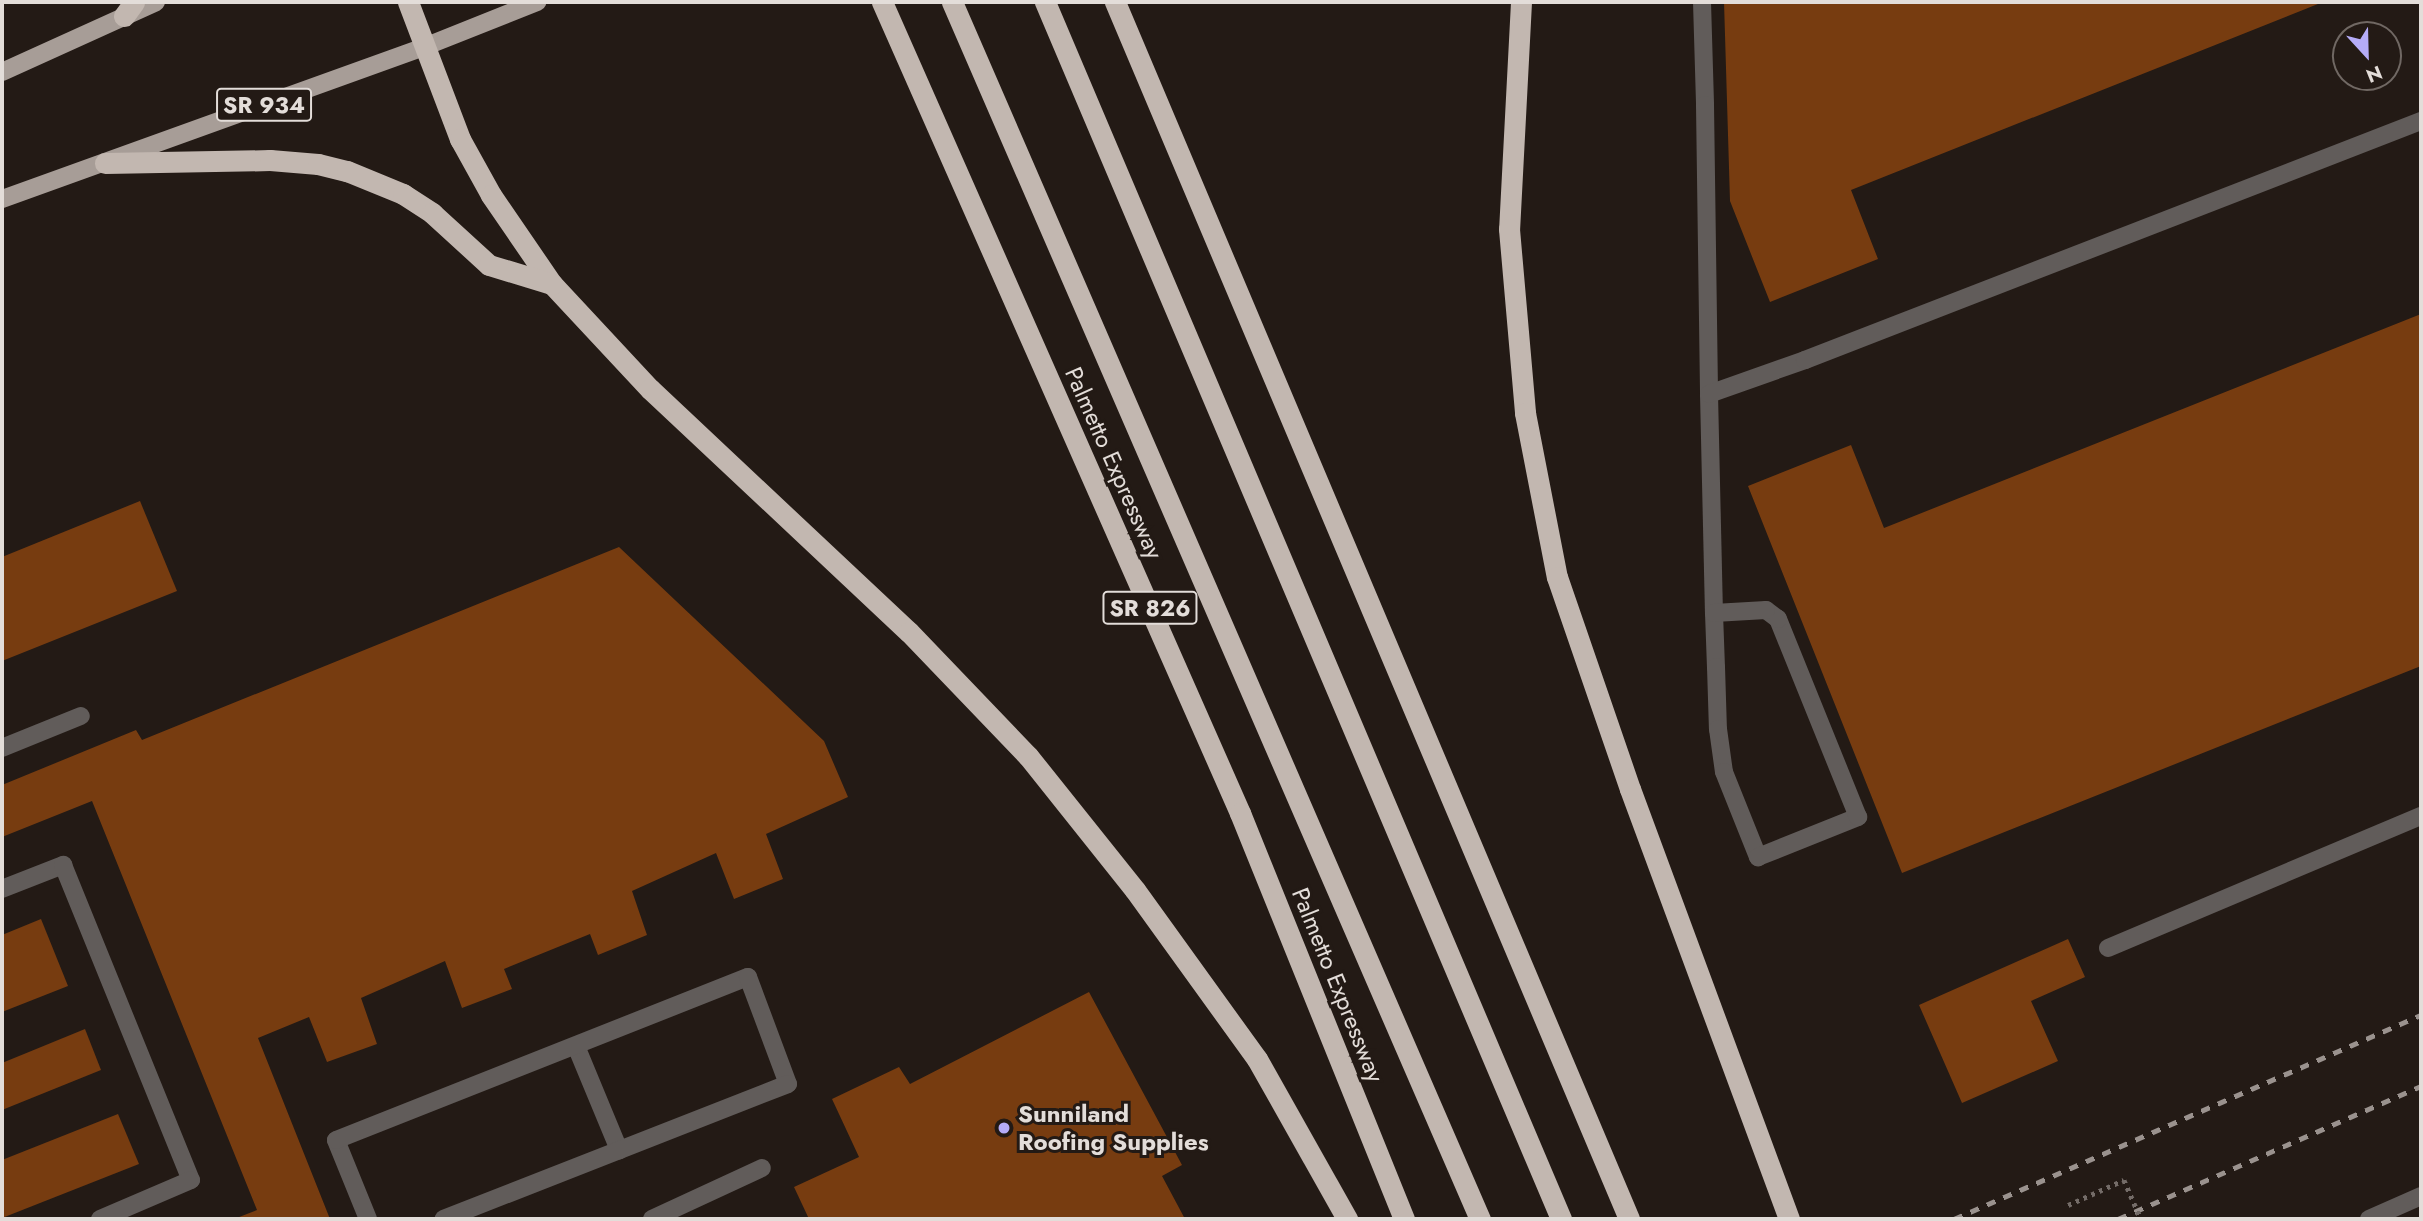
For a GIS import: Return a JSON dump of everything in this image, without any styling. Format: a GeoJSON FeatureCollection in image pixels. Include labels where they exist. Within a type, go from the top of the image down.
{"type":"FeatureCollection","features":[{"type":"Feature","properties":{"kind":"highway"},"geometry":{"type":"LineString","coordinates":[[408,2],[450,118],[469,156],[552,284],[650,389],[909,632],[1028,756],[1135,890],[1242,1037],[1347,1219]]}},
{"type":"Feature","properties":{"kind":"highway","name":"Palmetto Expressway"},"geometry":{"type":"LineString","coordinates":[[882,2],[1240,813],[1404,1219]]}},
{"type":"Feature","properties":{"kind":"highway"},"geometry":{"type":"LineString","coordinates":[[952,2],[1480,1219]]}},
{"type":"Feature","properties":{"kind":"highway"},"geometry":{"type":"LineString","coordinates":[[1045,2],[1561,1219]]}},
{"type":"Feature","properties":{"kind":"highway"},"geometry":{"type":"LineString","coordinates":[[1115,2],[1629,1219]]}},
{"type":"Feature","properties":{"kind":"highway"},"geometry":{"type":"LineString","coordinates":[[1521,2],[1509,229],[1525,413],[1557,578],[1630,789],[1786,1211]]}},
{"type":"Feature","properties":{"kind":"highway"},"geometry":{"type":"LineString","coordinates":[[105,163],[270,160],[318,164],[347,171],[403,194],[432,213],[489,265],[552,284]]}},
{"type":"Feature","properties":{"kind":"main road"},"geometry":{"type":"LineString","coordinates":[[2,72],[129,9],[156,2]]}},
{"type":"Feature","properties":{"kind":"main road","name":"SR 934"},"geometry":{"type":"LineString","coordinates":[[2,199],[424,47],[537,2]]}},
{"type":"Feature","properties":{"kind":"lane"},"geometry":{"type":"LineString","coordinates":[[1702,2],[1714,612],[1718,729],[1724,772],[1758,857],[1858,817],[1778,619],[1766,610],[1714,612]]}},
{"type":"Feature","properties":{"kind":"lane"},"geometry":{"type":"LineString","coordinates":[[1709,394],[1805,360],[2421,121]]}},
{"type":"Feature","properties":{"kind":"lane"},"geometry":{"type":"LineString","coordinates":[[2,748],[81,716]]}},
{"type":"Feature","properties":{"kind":"lane"},"geometry":{"type":"LineString","coordinates":[[2108,948],[2421,816]]}},
{"type":"Feature","properties":{"kind":"lane"},"geometry":{"type":"LineString","coordinates":[[2,889],[63,865],[191,1180],[100,1219]]}},
{"type":"Feature","properties":{"kind":"lane"},"geometry":{"type":"LineString","coordinates":[[368,1219],[336,1140],[748,977],[788,1083],[444,1219]]}},
{"type":"Feature","properties":{"kind":"lane"},"geometry":{"type":"LineString","coordinates":[[576,1045],[619,1150]]}},
{"type":"Feature","properties":{"kind":"lane"},"geometry":{"type":"LineString","coordinates":[[652,1219],[762,1168]]}},
{"type":"Feature","properties":{"kind":"lane"},"geometry":{"type":"LineString","coordinates":[[2369,1219],[2421,1196]]}},
{"type":"Feature","properties":{"kind":"path"},"geometry":{"type":"LineString","coordinates":[[2068,1205],[2124,1180],[2141,1219]]}},
{"type":"Feature","properties":{"kind":"building"},"geometry":{"type":"Polygon","coordinates":[[[1724,2],[2323,2],[1851,190],[1878,259],[1770,302],[1730,201],[1724,2]]]}},
{"type":"Feature","properties":{"kind":"building"},"geometry":{"type":"Polygon","coordinates":[[[2421,314],[2421,666],[1902,873],[1748,486],[1851,445],[1884,528],[2421,314]]]}},
{"type":"Feature","properties":{"kind":"building"},"geometry":{"type":"Polygon","coordinates":[[[140,501],[177,591],[2,661],[2,557],[140,501]]]}},
{"type":"Feature","properties":{"kind":"building"},"geometry":{"type":"Polygon","coordinates":[[[619,547],[824,741],[848,797],[766,834],[783,879],[734,899],[716,853],[632,891],[647,935],[598,955],[590,934],[504,969],[512,989],[462,1008],[445,961],[361,998],[377,1044],[327,1062],[309,1017],[258,1038],[330,1219],[234,1219],[257,1210],[92,801],[2,837],[2,785],[136,730],[142,740],[619,547]]]}},
{"type":"Feature","properties":{"kind":"building"},"geometry":{"type":"Polygon","coordinates":[[[41,919],[68,986],[2,1012],[2,935],[41,919]]]}},
{"type":"Feature","properties":{"kind":"building"},"geometry":{"type":"Polygon","coordinates":[[[2068,939],[2085,977],[2031,1001],[2058,1061],[1962,1103],[1919,1005],[2068,939]]]}},
{"type":"Feature","properties":{"kind":"building","name":"Sunniland Roofing Supplies"},"geometry":{"type":"Polygon","coordinates":[[[1089,992],[1182,1165],[1162,1176],[1185,1219],[809,1219],[794,1187],[859,1157],[832,1099],[899,1067],[910,1084],[1089,992]]]}},
{"type":"Feature","properties":{"kind":"building"},"geometry":{"type":"Polygon","coordinates":[[[85,1029],[101,1070],[2,1110],[2,1063],[85,1029]]]}},
{"type":"Feature","properties":{"kind":"building"},"geometry":{"type":"Polygon","coordinates":[[[118,1114],[139,1164],[2,1218],[2,1160],[118,1114]]]}},
{"type":"Feature","properties":{"kind":"railway"},"geometry":{"type":"LineString","coordinates":[[1954,1219],[2421,1015]]}},
{"type":"Feature","properties":{"kind":"railway"},"geometry":{"type":"LineString","coordinates":[[2118,1219],[2421,1086]]}},
{"type":"Feature","properties":{"kind":"place","name":"Sunniland Roofing Supplies"},"geometry":{"type":"Point","coordinates":[1004,1128]}}]}
